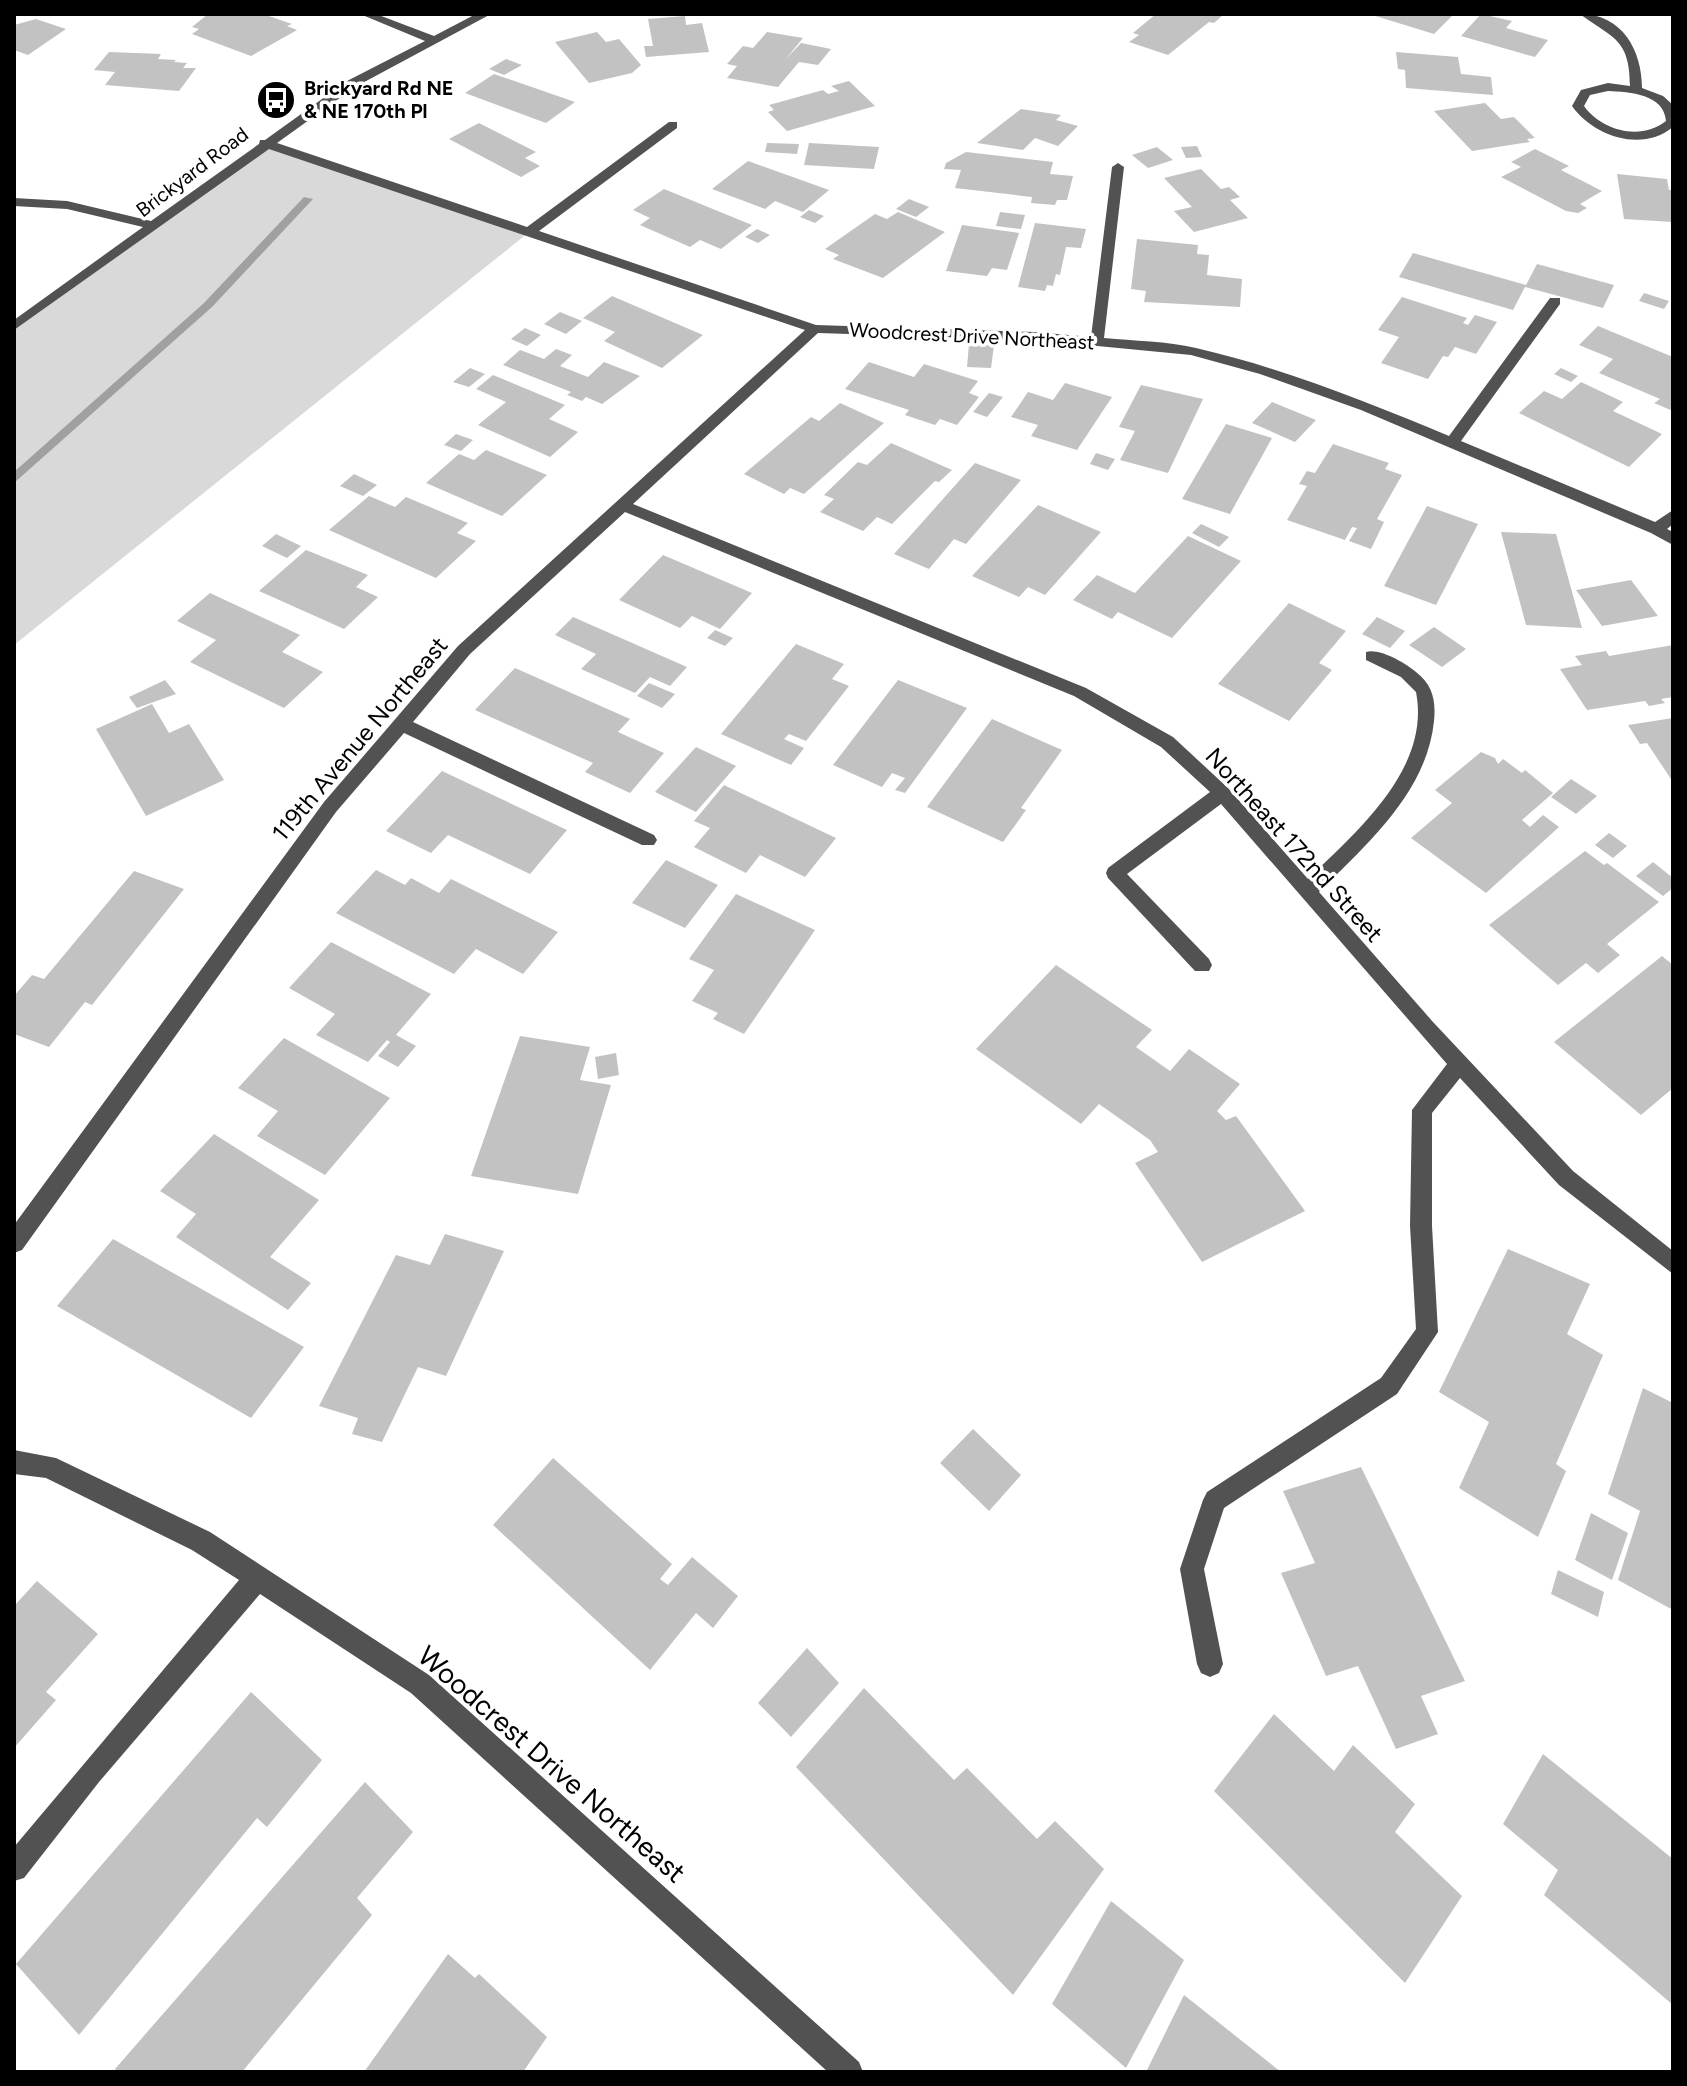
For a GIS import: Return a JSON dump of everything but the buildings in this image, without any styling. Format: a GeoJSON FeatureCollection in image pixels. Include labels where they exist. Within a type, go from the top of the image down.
{"type":"FeatureCollection","features":[{"type":"Feature","properties":{"kind":"street"},"geometry":{"type":"LineString","coordinates":[[366,14],[434,40]]}},
{"type":"Feature","properties":{"kind":"street","name":"Brickyard Road"},"geometry":{"type":"LineString","coordinates":[[14,326],[264,143],[351,84],[485,14]]}},
{"type":"Feature","properties":{"kind":"street"},"geometry":{"type":"LineString","coordinates":[[1586,14],[1618,31],[1628,45],[1638,64],[1636,90]]}},
{"type":"Feature","properties":{"kind":"street"},"geometry":{"type":"LineString","coordinates":[[1595,89],[1636,90],[1669,108],[1672,122],[1667,128],[1644,135],[1614,132],[1589,120],[1578,106],[1585,93],[1595,89]]}},
{"type":"Feature","properties":{"kind":"street"},"geometry":{"type":"LineString","coordinates":[[528,233],[673,125]]}},
{"type":"Feature","properties":{"kind":"street","name":"Woodcrest Drive Northeast"},"geometry":{"type":"LineString","coordinates":[[264,143],[815,329],[1035,336],[1192,351],[1265,371],[1452,443],[1657,529],[1673,540]]}},
{"type":"Feature","properties":{"kind":"street"},"geometry":{"type":"LineString","coordinates":[[1097,342],[1118,167]]}},
{"type":"Feature","properties":{"kind":"street"},"geometry":{"type":"LineString","coordinates":[[14,202],[67,205],[154,226]]}},
{"type":"Feature","properties":{"kind":"street"},"geometry":{"type":"LineString","coordinates":[[1452,443],[1555,301]]}},
{"type":"Feature","properties":{"kind":"street","name":"119th Avenue Northeast"},"geometry":{"type":"LineString","coordinates":[[14,1243],[330,807],[464,650],[620,504],[815,329]]}},
{"type":"Feature","properties":{"kind":"street","name":"Northeast 172nd Street"},"geometry":{"type":"LineString","coordinates":[[620,504],[1080,692],[1167,742],[1222,793],[1459,1064],[1566,1178],[1673,1264]]}},
{"type":"Feature","properties":{"kind":"street"},"geometry":{"type":"LineString","coordinates":[[1657,529],[1673,515]]}},
{"type":"Feature","properties":{"kind":"street"},"geometry":{"type":"LineString","coordinates":[[1307,892],[1379,818],[1417,760],[1426,722],[1425,692],[1409,674],[1372,656]]}},
{"type":"Feature","properties":{"kind":"street"},"geometry":{"type":"LineString","coordinates":[[401,724],[648,840]]}},
{"type":"Feature","properties":{"kind":"street"},"geometry":{"type":"LineString","coordinates":[[1202,965],[1115,873],[1222,793]]}},
{"type":"Feature","properties":{"kind":"street"},"geometry":{"type":"LineString","coordinates":[[1210,1664],[1192,1569],[1215,1500],[1389,1386],[1427,1332],[1421,1226],[1422,1110],[1459,1064]]}},
{"type":"Feature","properties":{"kind":"street","name":"Woodcrest Drive Northeast"},"geometry":{"type":"LineString","coordinates":[[14,1462],[48,1466],[201,1541],[420,1684],[849,2072]]}},
{"type":"Feature","properties":{"kind":"street"},"geometry":{"type":"LineString","coordinates":[[14,1868],[90,1773],[257,1578]]}},
{"type":"Feature","properties":{"kind":"shaded area"},"geometry":{"type":"Polygon","coordinates":[[[264,143],[528,233],[14,645],[14,326],[264,143]]]}},
{"type":"Feature","properties":{"kind":"waterway"},"geometry":{"type":"LineString","coordinates":[[14,479],[208,305],[308,199]]}},
{"type":"Feature","properties":{"kind":"place","name":"Brickyard Rd NE & NE 170th Pl"},"geometry":{"type":"Point","coordinates":[276,100]}}]}
